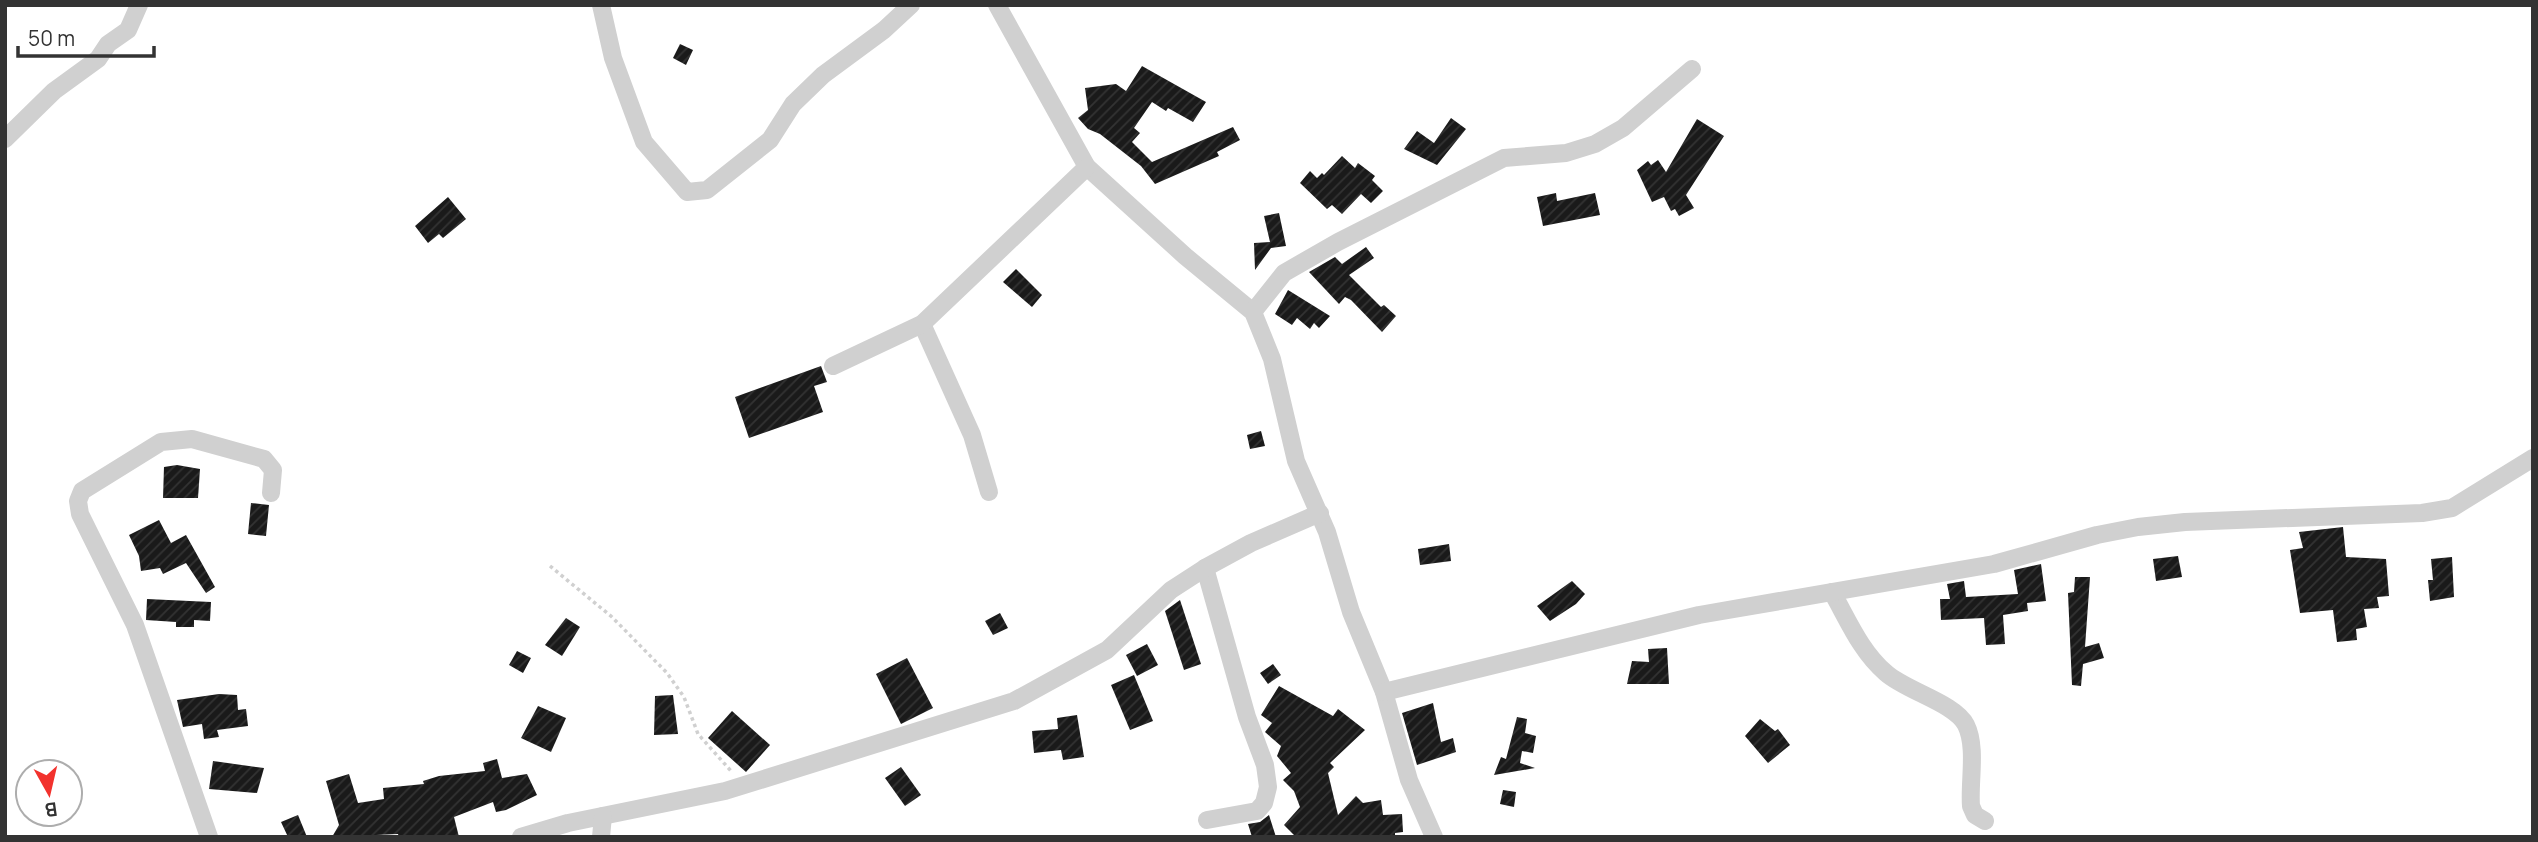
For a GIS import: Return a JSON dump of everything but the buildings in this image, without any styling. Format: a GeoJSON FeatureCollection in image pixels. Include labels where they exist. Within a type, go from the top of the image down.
{"type":"FeatureCollection","features":[{"type":"Feature","properties":{"kind":"street"},"geometry":{"type":"LineString","coordinates":[[5,139],[54,92],[98,59],[108,44],[128,30],[139,5]]}},
{"type":"Feature","properties":{"kind":"street"},"geometry":{"type":"LineString","coordinates":[[601,5],[613,58],[644,142],[687,192],[707,190],[770,140],[793,104],[823,75],[884,30],[911,5]]}},
{"type":"Feature","properties":{"kind":"street"},"geometry":{"type":"LineString","coordinates":[[997,5],[1087,167],[1185,256],[1252,312],[1272,359],[1296,461],[1320,513],[1351,612],[1384,691],[1409,780],[1434,837]]}},
{"type":"Feature","properties":{"kind":"street"},"geometry":{"type":"LineString","coordinates":[[1252,312],[1284,273],[1338,242],[1504,158],[1566,153],[1595,144],[1623,128],[1692,69]]}},
{"type":"Feature","properties":{"kind":"street"},"geometry":{"type":"LineString","coordinates":[[834,366],[922,324],[1087,167]]}},
{"type":"Feature","properties":{"kind":"street"},"geometry":{"type":"LineString","coordinates":[[922,324],[972,435],[989,492]]}},
{"type":"Feature","properties":{"kind":"street"},"geometry":{"type":"LineString","coordinates":[[209,837],[135,625],[80,514],[78,501],[82,492],[161,442],[192,439],[264,459],[273,470],[271,493]]}},
{"type":"Feature","properties":{"kind":"street"},"geometry":{"type":"LineString","coordinates":[[1384,691],[1699,615],[2013,561],[2097,535],[2138,527],[2422,513],[2452,508],[2533,458]]}},
{"type":"Feature","properties":{"kind":"street"},"geometry":{"type":"LineString","coordinates":[[521,837],[745,785],[1014,701],[1107,650],[1171,590],[1205,568],[1251,543],[1320,513]]}},
{"type":"Feature","properties":{"kind":"street"},"geometry":{"type":"LineString","coordinates":[[1205,568],[1247,718],[1265,765],[1268,787],[1264,803],[1256,811],[1207,820]]}},
{"type":"Feature","properties":{"kind":"street"},"geometry":{"type":"LineString","coordinates":[[1832,592],[1864,648],[1884,671],[1903,686],[1943,706],[1965,723],[1970,737],[1971,806],[1975,815],[1985,821]]}},
{"type":"Feature","properties":{"kind":"street"},"geometry":{"type":"LineString","coordinates":[[601,837],[603,816]]}},
{"type":"Feature","properties":{"kind":"path"},"geometry":{"type":"LineString","coordinates":[[550,566],[612,617],[667,673],[684,697],[698,734],[745,785]]}}]}
